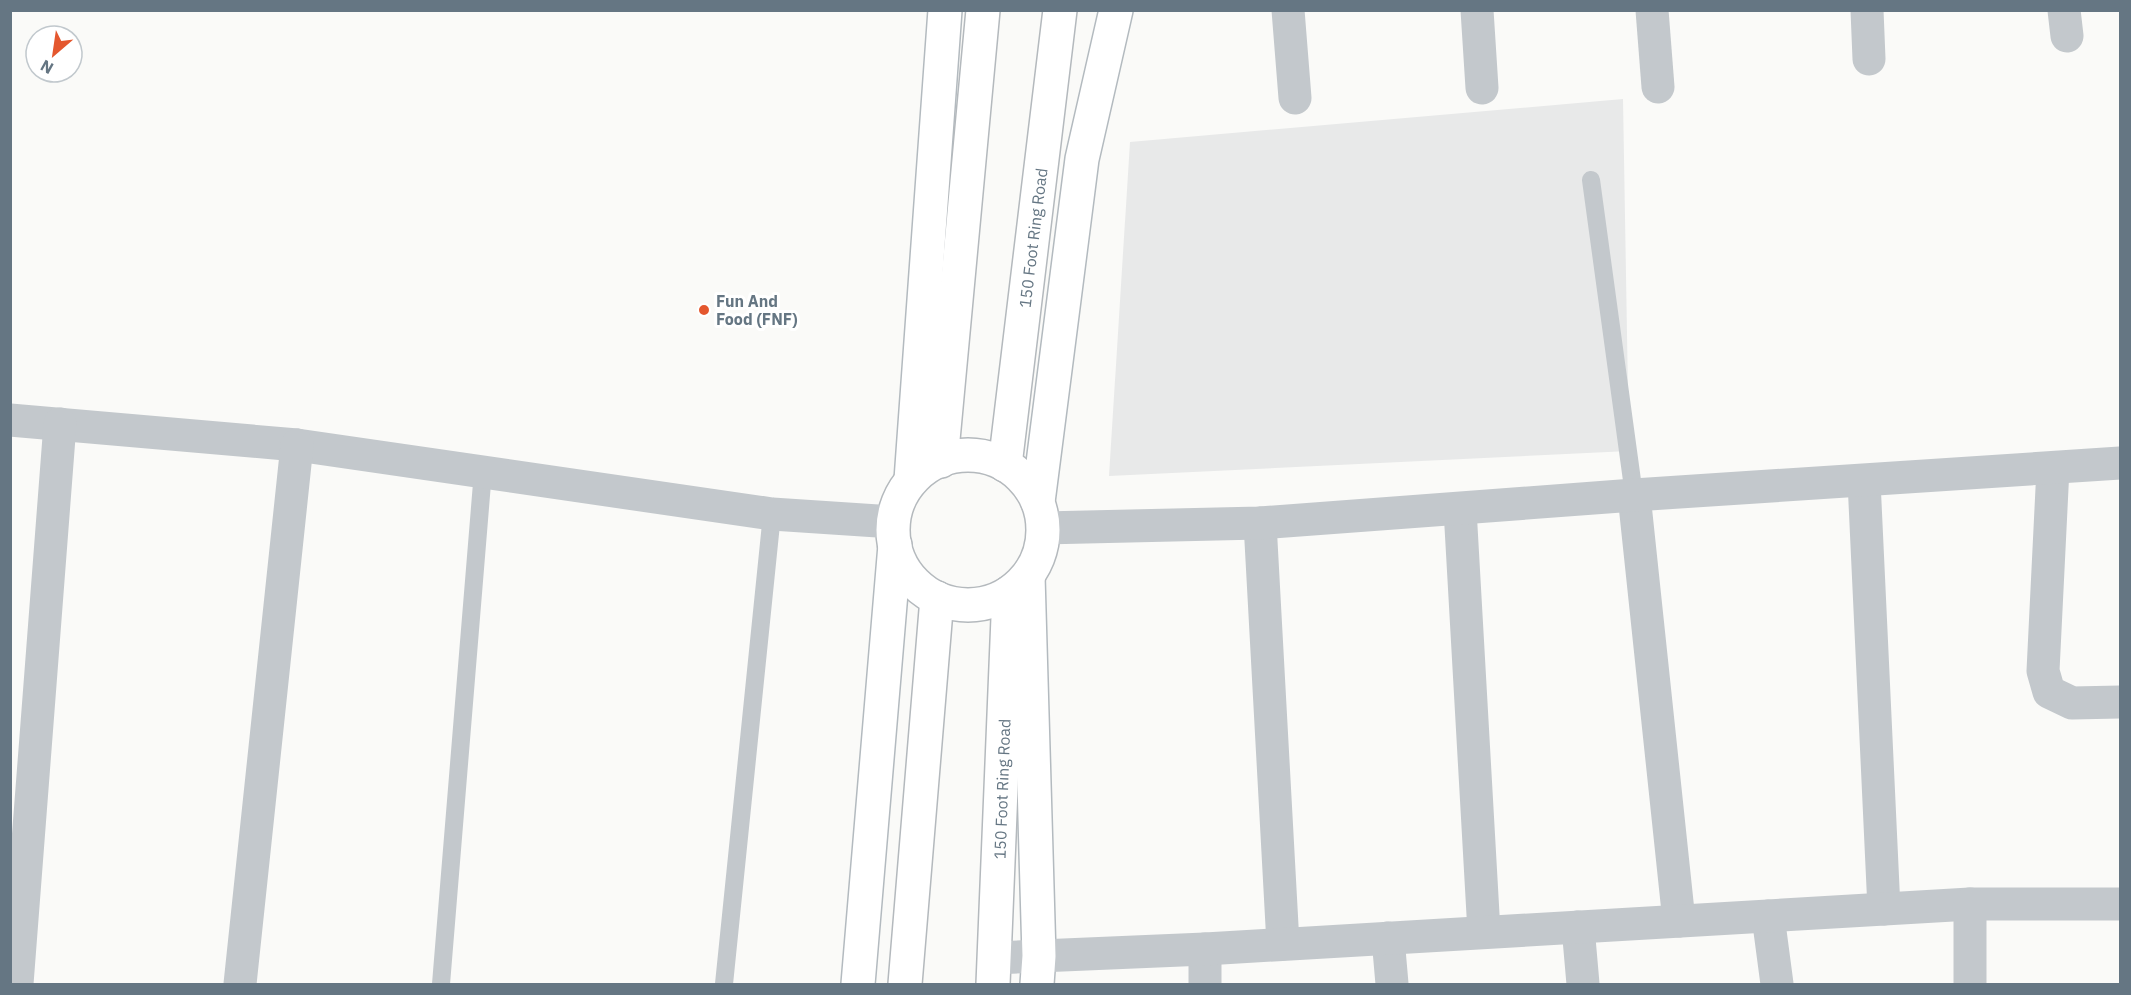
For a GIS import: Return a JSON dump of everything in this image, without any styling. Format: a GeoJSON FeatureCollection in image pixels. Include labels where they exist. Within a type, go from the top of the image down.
{"type":"FeatureCollection","features":[{"type":"Feature","properties":{"kind":"main road"},"geometry":{"type":"LineString","coordinates":[[911,480],[945,10]]}},
{"type":"Feature","properties":{"kind":"main road"},"geometry":{"type":"LineString","coordinates":[[941,461],[983,10]]}},
{"type":"Feature","properties":{"kind":"main road","name":"150 Foot Ring Road"},"geometry":{"type":"LineString","coordinates":[[1005,465],[1060,10]]}},
{"type":"Feature","properties":{"kind":"main road"},"geometry":{"type":"LineString","coordinates":[[894,534],[903,567],[918,585],[937,598],[960,604],[986,603],[1018,584],[1040,553],[1041,515],[1082,159],[1116,10]]}},
{"type":"Feature","properties":{"kind":"main road"},"geometry":{"type":"LineString","coordinates":[[858,984],[898,500],[911,480],[931,464],[955,456],[981,456],[1005,465],[1025,481],[1041,515]]}},
{"type":"Feature","properties":{"kind":"main road"},"geometry":{"type":"LineString","coordinates":[[1018,584],[1038,970]]}},
{"type":"Feature","properties":{"kind":"main road","name":"150 Foot Ring Road"},"geometry":{"type":"LineString","coordinates":[[994,971],[1018,584]]}},
{"type":"Feature","properties":{"kind":"main road"},"geometry":{"type":"LineString","coordinates":[[905,984],[937,598]]}},
{"type":"Feature","properties":{"kind":"street"},"geometry":{"type":"LineString","coordinates":[[1288,10],[1295,98]]}},
{"type":"Feature","properties":{"kind":"street"},"geometry":{"type":"LineString","coordinates":[[1477,10],[1482,88]]}},
{"type":"Feature","properties":{"kind":"street"},"geometry":{"type":"LineString","coordinates":[[1652,10],[1658,87]]}},
{"type":"Feature","properties":{"kind":"street"},"geometry":{"type":"LineString","coordinates":[[1867,10],[1869,59]]}},
{"type":"Feature","properties":{"kind":"street"},"geometry":{"type":"LineString","coordinates":[[10,420],[297,445],[894,534]]}},
{"type":"Feature","properties":{"kind":"street"},"geometry":{"type":"LineString","coordinates":[[17,984],[60,424]]}},
{"type":"Feature","properties":{"kind":"street"},"geometry":{"type":"LineString","coordinates":[[240,984],[297,445]]}},
{"type":"Feature","properties":{"kind":"street"},"geometry":{"type":"LineString","coordinates":[[1041,515],[1260,523],[1634,495],[2121,463]]}},
{"type":"Feature","properties":{"kind":"street"},"geometry":{"type":"LineString","coordinates":[[2053,468],[2043,671],[2049,692],[2072,703],[2121,702]]}},
{"type":"Feature","properties":{"kind":"street"},"geometry":{"type":"LineString","coordinates":[[1864,481],[1884,909]]}},
{"type":"Feature","properties":{"kind":"street"},"geometry":{"type":"LineString","coordinates":[[1634,495],[1679,921]]}},
{"type":"Feature","properties":{"kind":"street"},"geometry":{"type":"LineString","coordinates":[[1460,509],[1484,932]]}},
{"type":"Feature","properties":{"kind":"street"},"geometry":{"type":"LineString","coordinates":[[1260,523],[1283,944]]}},
{"type":"Feature","properties":{"kind":"street"},"geometry":{"type":"LineString","coordinates":[[1970,904],[1970,984]]}},
{"type":"Feature","properties":{"kind":"street"},"geometry":{"type":"LineString","coordinates":[[994,971],[1038,970],[1205,949],[1484,932],[1970,904],[2121,904]]}},
{"type":"Feature","properties":{"kind":"street"},"geometry":{"type":"LineString","coordinates":[[1768,916],[1777,984]]}},
{"type":"Feature","properties":{"kind":"street"},"geometry":{"type":"LineString","coordinates":[[1578,927],[1583,984]]}},
{"type":"Feature","properties":{"kind":"street"},"geometry":{"type":"LineString","coordinates":[[1388,938],[1392,984]]}},
{"type":"Feature","properties":{"kind":"street"},"geometry":{"type":"LineString","coordinates":[[1205,949],[1205,984]]}},
{"type":"Feature","properties":{"kind":"lane"},"geometry":{"type":"LineString","coordinates":[[1591,180],[1634,495]]}},
{"type":"Feature","properties":{"kind":"lane"},"geometry":{"type":"LineString","coordinates":[[441,984],[483,471]]}},
{"type":"Feature","properties":{"kind":"lane"},"geometry":{"type":"LineString","coordinates":[[724,984],[772,514]]}},
{"type":"Feature","properties":{"kind":"shaded area"},"geometry":{"type":"Polygon","coordinates":[[[1623,99],[1629,451],[1109,476],[1130,142],[1623,99]]]}},
{"type":"Feature","properties":{"kind":"place","name":"Fun And Food (FNF)"},"geometry":{"type":"Point","coordinates":[704,310]}}]}
